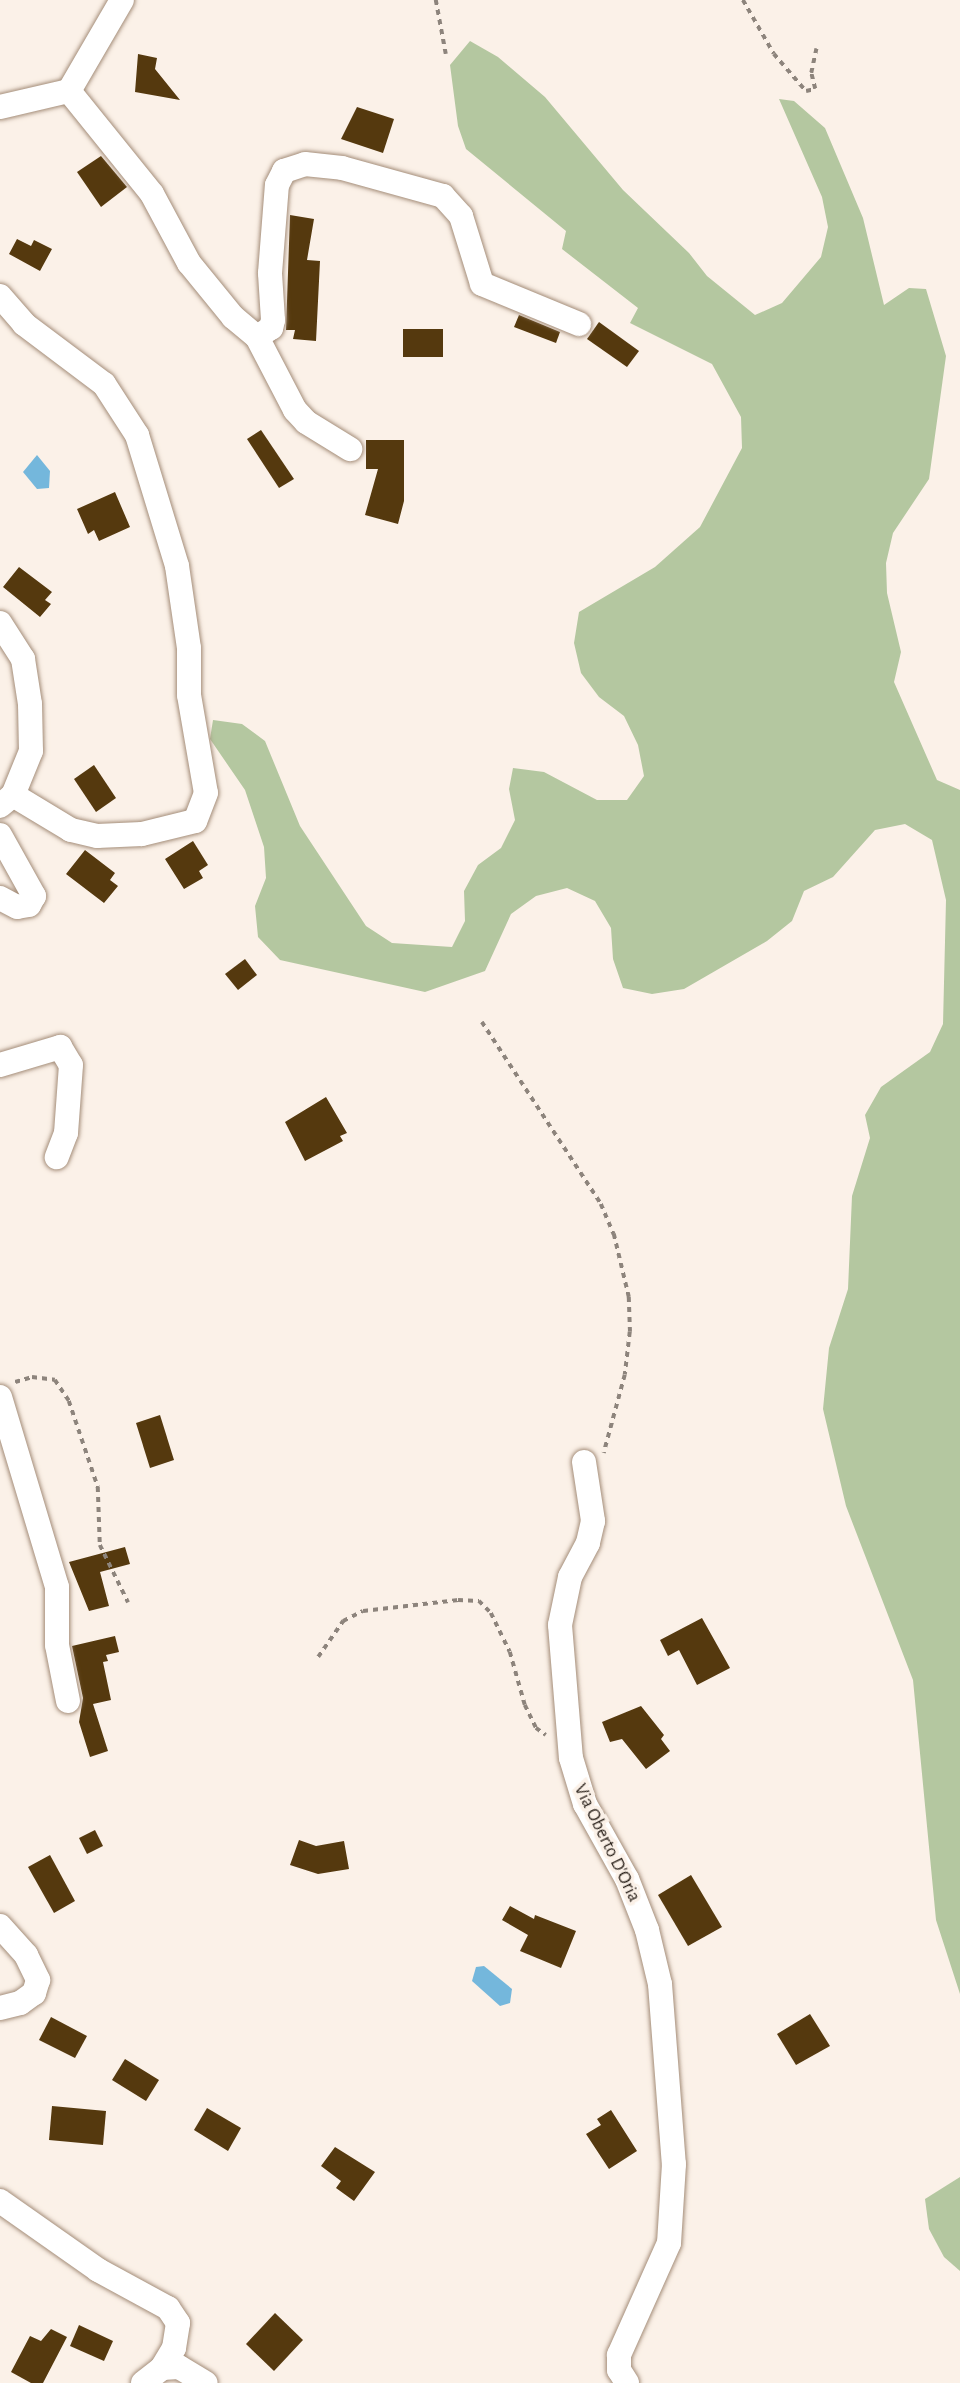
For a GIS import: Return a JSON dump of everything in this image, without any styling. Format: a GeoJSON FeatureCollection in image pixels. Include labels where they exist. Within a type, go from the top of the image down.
{"type":"FeatureCollection","features":[{"type":"Feature","properties":{"kind":"street"},"geometry":{"type":"LineString","coordinates":[[0,107],[69,92],[122,0]]}},
{"type":"Feature","properties":{"kind":"street"},"geometry":{"type":"LineString","coordinates":[[69,92],[152,194],[189,263],[233,317],[257,337],[295,410],[306,422],[350,449]]}},
{"type":"Feature","properties":{"kind":"street"},"geometry":{"type":"LineString","coordinates":[[257,337],[271,328],[274,320],[270,273],[277,185],[284,172],[305,164],[342,168],[443,196],[461,216],[482,284],[579,324]]}},
{"type":"Feature","properties":{"kind":"street"},"geometry":{"type":"LineString","coordinates":[[0,296],[24,324],[104,384],[137,435],[177,566],[189,648],[189,695],[206,793],[195,821],[142,834],[97,836],[71,830],[6,801],[31,751],[30,704],[23,659],[0,623]]}},
{"type":"Feature","properties":{"kind":"street"},"geometry":{"type":"LineString","coordinates":[[0,835],[34,896],[29,905],[17,907],[0,898]]}},
{"type":"Feature","properties":{"kind":"street"},"geometry":{"type":"LineString","coordinates":[[0,1065],[60,1047],[71,1065],[66,1133],[57,1157]]}},
{"type":"Feature","properties":{"kind":"street"},"geometry":{"type":"LineString","coordinates":[[4,1391],[57,1587],[57,1645],[68,1701]]}},
{"type":"Feature","properties":{"kind":"street","name":"Via Oberto D'Oria"},"geometry":{"type":"LineString","coordinates":[[593,1464],[593,1521],[588,1543],[570,1577],[560,1625],[571,1758],[585,1804],[627,1879],[647,1930],[660,1984],[674,2164],[669,2243],[619,2355],[619,2370],[627,2383]]}},
{"type":"Feature","properties":{"kind":"street"},"geometry":{"type":"LineString","coordinates":[[0,1926],[26,1955],[38,1980],[34,1993],[20,2003],[0,2008]]}},
{"type":"Feature","properties":{"kind":"street"},"geometry":{"type":"LineString","coordinates":[[0,2201],[98,2270],[168,2308],[178,2323],[174,2348],[153,2376]]}},
{"type":"Feature","properties":{"kind":"street"},"geometry":{"type":"LineString","coordinates":[[153,2376],[179,2367],[206,2383]]}},
{"type":"Feature","properties":{"kind":"path"},"geometry":{"type":"LineString","coordinates":[[436,0],[446,54]]}},
{"type":"Feature","properties":{"kind":"path"},"geometry":{"type":"LineString","coordinates":[[743,0],[774,54],[806,91],[815,89],[811,73],[816,49]]}},
{"type":"Feature","properties":{"kind":"path"},"geometry":{"type":"LineString","coordinates":[[482,1022],[601,1203],[614,1234],[629,1297],[630,1332],[593,1464]]}},
{"type":"Feature","properties":{"kind":"path"},"geometry":{"type":"LineString","coordinates":[[4,1391],[32,1377],[55,1380],[69,1401],[98,1487],[100,1545],[128,1602]]}},
{"type":"Feature","properties":{"kind":"path"},"geometry":{"type":"LineString","coordinates":[[318,1657],[343,1620],[363,1611],[458,1600],[480,1601],[491,1613],[510,1652],[536,1728],[571,1758]]}},
{"type":"Feature","properties":{"kind":"green space"},"geometry":{"type":"Polygon","coordinates":[[[470,41],[498,57],[545,97],[623,190],[689,253],[707,276],[755,315],[782,303],[821,257],[828,227],[822,197],[779,99],[794,101],[825,128],[863,218],[884,305],[909,288],[926,289],[946,356],[929,479],[893,533],[886,563],[887,593],[901,652],[894,682],[937,780],[960,790],[960,1994],[936,1920],[913,1680],[846,1506],[823,1409],[829,1348],[848,1289],[852,1196],[870,1138],[865,1115],[881,1087],[930,1052],[943,1024],[946,900],[932,840],[905,824],[875,830],[833,877],[804,891],[792,921],[767,941],[684,989],[652,994],[623,988],[613,959],[611,928],[595,901],[567,888],[536,896],[511,914],[485,971],[425,992],[280,960],[258,937],[255,906],[266,878],[264,847],[245,790],[210,739],[213,720],[242,724],[265,741],[300,826],[366,926],[392,943],[452,947],[465,921],[464,891],[478,865],[501,848],[515,820],[509,789],[513,768],[544,772],[597,800],[627,800],[644,776],[638,745],[624,716],[599,697],[581,673],[574,643],[579,612],[655,567],[700,527],[742,448],[741,417],[712,364],[630,323],[638,308],[562,249],[566,231],[466,149],[458,126],[450,65],[470,41]]]}},
{"type":"Feature","properties":{"kind":"green space"},"geometry":{"type":"Polygon","coordinates":[[[960,2177],[960,2271],[944,2257],[929,2229],[925,2199],[960,2177]]]}},
{"type":"Feature","properties":{"kind":"water"},"geometry":{"type":"Polygon","coordinates":[[[37,455],[50,471],[49,488],[37,489],[23,472],[37,455]]]}},
{"type":"Feature","properties":{"kind":"water"},"geometry":{"type":"Polygon","coordinates":[[[484,1966],[512,1989],[510,2003],[500,2006],[472,1981],[476,1967],[484,1966]]]}},
{"type":"Feature","properties":{"kind":"building"},"geometry":{"type":"Polygon","coordinates":[[[138,54],[157,58],[155,69],[180,100],[135,92],[138,54]]]}},
{"type":"Feature","properties":{"kind":"building"},"geometry":{"type":"Polygon","coordinates":[[[357,107],[394,119],[383,153],[341,139],[357,107]]]}},
{"type":"Feature","properties":{"kind":"building"},"geometry":{"type":"Polygon","coordinates":[[[101,156],[127,187],[101,207],[77,172],[101,156]]]}},
{"type":"Feature","properties":{"kind":"building"},"geometry":{"type":"Polygon","coordinates":[[[290,215],[314,219],[307,260],[320,261],[316,341],[293,339],[295,330],[286,330],[290,215]]]}},
{"type":"Feature","properties":{"kind":"building"},"geometry":{"type":"Polygon","coordinates":[[[17,239],[31,246],[34,240],[52,249],[40,271],[9,254],[17,239]]]}},
{"type":"Feature","properties":{"kind":"building"},"geometry":{"type":"Polygon","coordinates":[[[519,315],[560,332],[556,343],[514,327],[519,315]]]}},
{"type":"Feature","properties":{"kind":"building"},"geometry":{"type":"Polygon","coordinates":[[[599,322],[639,351],[627,367],[587,339],[599,322]]]}},
{"type":"Feature","properties":{"kind":"building"},"geometry":{"type":"Polygon","coordinates":[[[403,329],[443,329],[443,357],[403,357],[403,329]]]}},
{"type":"Feature","properties":{"kind":"building"},"geometry":{"type":"Polygon","coordinates":[[[261,430],[294,479],[279,488],[247,439],[261,430]]]}},
{"type":"Feature","properties":{"kind":"building"},"geometry":{"type":"Polygon","coordinates":[[[366,440],[404,440],[404,501],[398,524],[365,515],[378,469],[366,469],[366,440]]]}},
{"type":"Feature","properties":{"kind":"building"},"geometry":{"type":"Polygon","coordinates":[[[115,492],[130,527],[99,541],[94,530],[88,534],[77,509],[115,492]]]}},
{"type":"Feature","properties":{"kind":"building"},"geometry":{"type":"Polygon","coordinates":[[[19,567],[52,592],[45,600],[51,604],[40,617],[3,587],[19,567]]]}},
{"type":"Feature","properties":{"kind":"building"},"geometry":{"type":"Polygon","coordinates":[[[94,765],[116,798],[96,812],[74,779],[94,765]]]}},
{"type":"Feature","properties":{"kind":"building"},"geometry":{"type":"Polygon","coordinates":[[[193,841],[208,865],[199,871],[203,878],[184,889],[165,859],[193,841]]]}},
{"type":"Feature","properties":{"kind":"building"},"geometry":{"type":"Polygon","coordinates":[[[85,850],[115,873],[110,880],[118,886],[104,903],[66,874],[85,850]]]}},
{"type":"Feature","properties":{"kind":"building"},"geometry":{"type":"Polygon","coordinates":[[[245,959],[257,975],[238,990],[225,974],[245,959]]]}},
{"type":"Feature","properties":{"kind":"building"},"geometry":{"type":"Polygon","coordinates":[[[326,1097],[347,1133],[340,1136],[343,1141],[305,1161],[285,1122],[326,1097]]]}},
{"type":"Feature","properties":{"kind":"building"},"geometry":{"type":"Polygon","coordinates":[[[160,1415],[174,1460],[150,1468],[136,1423],[160,1415]]]}},
{"type":"Feature","properties":{"kind":"building"},"geometry":{"type":"Polygon","coordinates":[[[125,1547],[130,1564],[100,1572],[109,1606],[89,1611],[69,1562],[125,1547]]]}},
{"type":"Feature","properties":{"kind":"building"},"geometry":{"type":"Polygon","coordinates":[[[702,1618],[730,1668],[697,1685],[679,1650],[668,1656],[660,1640],[702,1618]]]}},
{"type":"Feature","properties":{"kind":"building"},"geometry":{"type":"Polygon","coordinates":[[[115,1636],[119,1652],[106,1655],[108,1661],[103,1662],[111,1700],[93,1704],[108,1751],[90,1757],[79,1722],[83,1698],[72,1646],[115,1636]]]}},
{"type":"Feature","properties":{"kind":"building"},"geometry":{"type":"Polygon","coordinates":[[[641,1706],[664,1735],[661,1739],[670,1751],[646,1769],[622,1739],[610,1742],[602,1722],[641,1706]]]}},
{"type":"Feature","properties":{"kind":"building"},"geometry":{"type":"Polygon","coordinates":[[[95,1830],[103,1846],[87,1854],[79,1838],[95,1830]]]}},
{"type":"Feature","properties":{"kind":"building"},"geometry":{"type":"Polygon","coordinates":[[[299,1840],[316,1846],[344,1841],[349,1869],[318,1874],[290,1865],[299,1840]]]}},
{"type":"Feature","properties":{"kind":"building"},"geometry":{"type":"Polygon","coordinates":[[[50,1855],[75,1901],[54,1913],[28,1867],[50,1855]]]}},
{"type":"Feature","properties":{"kind":"building"},"geometry":{"type":"Polygon","coordinates":[[[691,1875],[722,1927],[688,1946],[658,1895],[691,1875]]]}},
{"type":"Feature","properties":{"kind":"building"},"geometry":{"type":"Polygon","coordinates":[[[510,1906],[534,1919],[535,1915],[576,1931],[561,1968],[520,1951],[528,1935],[502,1920],[510,1906]]]}},
{"type":"Feature","properties":{"kind":"building"},"geometry":{"type":"Polygon","coordinates":[[[810,2014],[830,2046],[796,2065],[777,2034],[810,2014]]]}},
{"type":"Feature","properties":{"kind":"building"},"geometry":{"type":"Polygon","coordinates":[[[51,2017],[87,2036],[75,2058],[39,2040],[51,2017]]]}},
{"type":"Feature","properties":{"kind":"building"},"geometry":{"type":"Polygon","coordinates":[[[125,2059],[159,2080],[146,2101],[112,2080],[125,2059]]]}},
{"type":"Feature","properties":{"kind":"building"},"geometry":{"type":"Polygon","coordinates":[[[52,2106],[106,2111],[103,2145],[49,2140],[52,2106]]]}},
{"type":"Feature","properties":{"kind":"building"},"geometry":{"type":"Polygon","coordinates":[[[207,2108],[241,2128],[228,2151],[194,2130],[207,2108]]]}},
{"type":"Feature","properties":{"kind":"building"},"geometry":{"type":"Polygon","coordinates":[[[611,2110],[637,2151],[609,2169],[586,2134],[601,2125],[597,2119],[611,2110]]]}},
{"type":"Feature","properties":{"kind":"building"},"geometry":{"type":"Polygon","coordinates":[[[335,2147],[375,2172],[354,2201],[336,2188],[341,2181],[321,2166],[335,2147]]]}},
{"type":"Feature","properties":{"kind":"building"},"geometry":{"type":"Polygon","coordinates":[[[275,2313],[303,2340],[274,2371],[246,2344],[275,2313]]]}},
{"type":"Feature","properties":{"kind":"building"},"geometry":{"type":"Polygon","coordinates":[[[79,2325],[113,2341],[104,2361],[70,2346],[79,2325]]]}},
{"type":"Feature","properties":{"kind":"building"},"geometry":{"type":"Polygon","coordinates":[[[51,2329],[67,2337],[43,2383],[31,2383],[11,2372],[30,2336],[41,2341],[51,2329]]]}}]}
